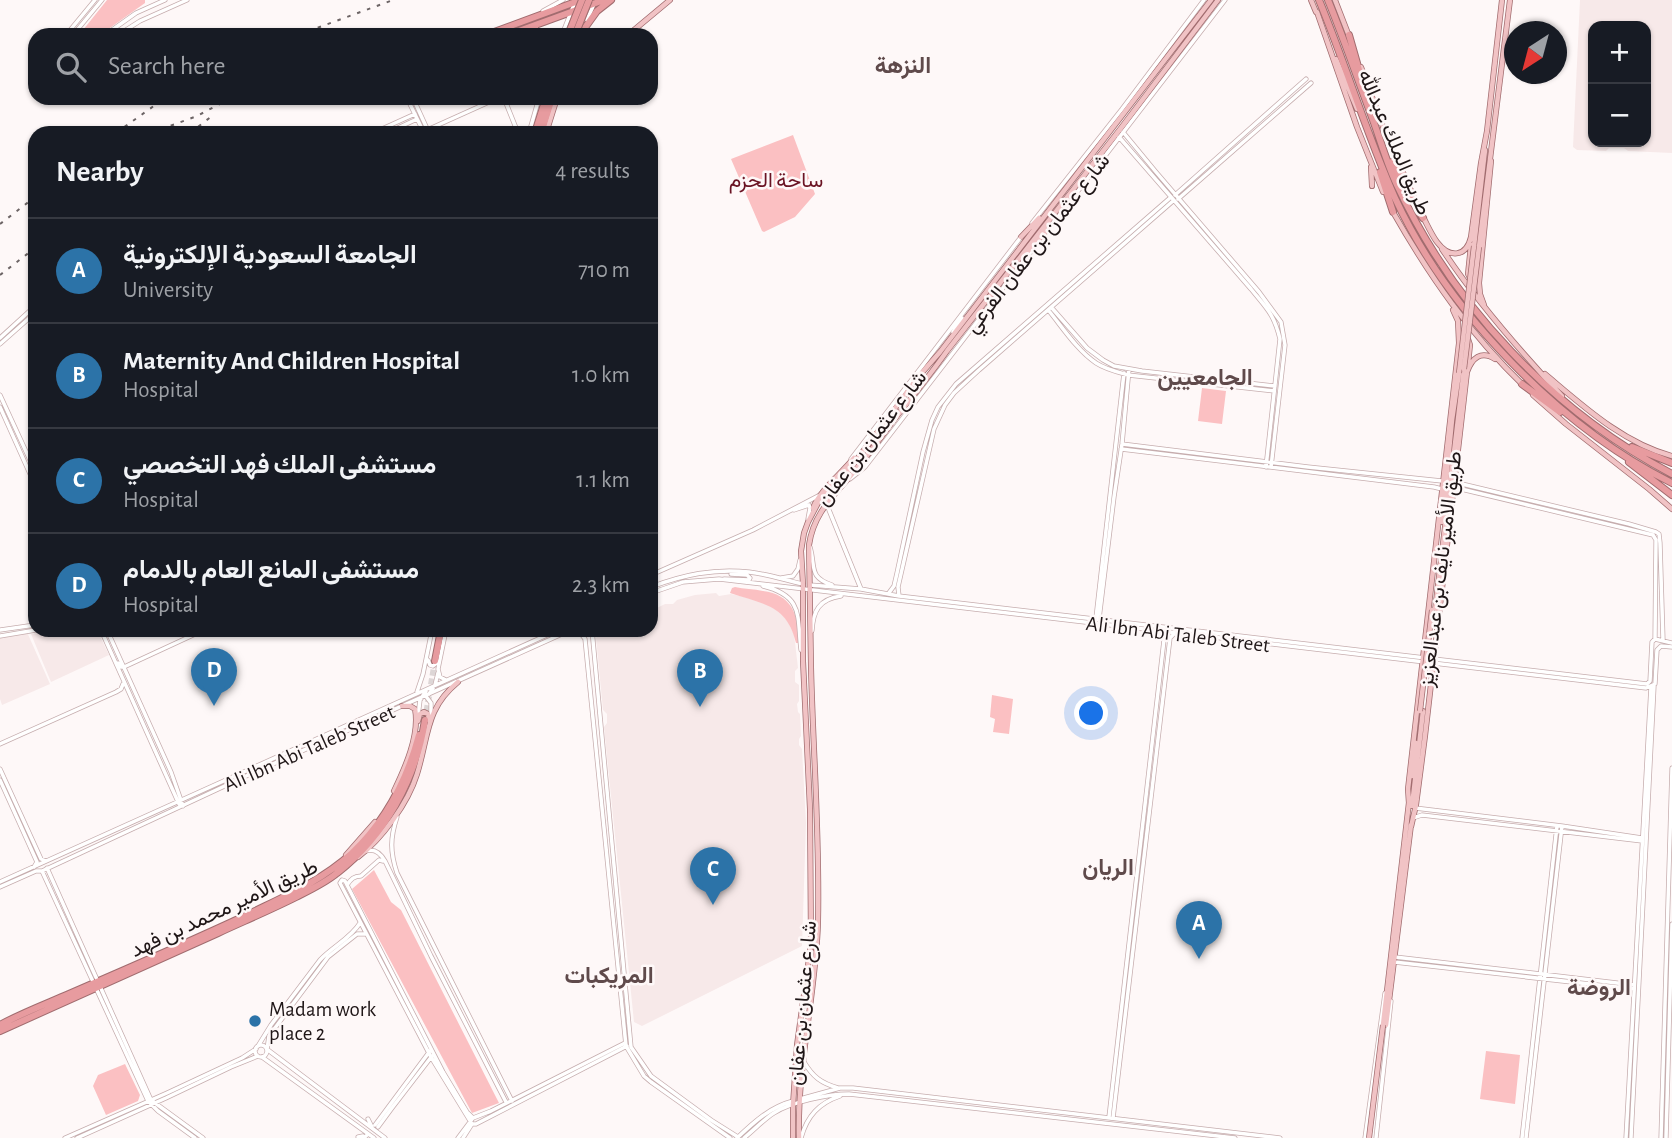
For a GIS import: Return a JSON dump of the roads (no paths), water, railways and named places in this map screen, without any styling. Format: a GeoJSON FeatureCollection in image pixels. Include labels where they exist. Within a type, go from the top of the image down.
{"type":"FeatureCollection","features":[{"type":"Feature","properties":{"kind":"highway"},"geometry":{"type":"LineString","coordinates":[[528,28],[593,1],[604,0]]}},
{"type":"Feature","properties":{"kind":"highway"},"geometry":{"type":"LineString","coordinates":[[586,28],[597,11],[611,0]]}},
{"type":"Feature","properties":{"kind":"highway","name":"طريق الملك عبدالله"},"geometry":{"type":"LineString","coordinates":[[1319,0],[1366,130],[1396,200],[1429,258],[1459,301],[1518,369],[1582,426],[1672,482]]}},
{"type":"Feature","properties":{"kind":"highway","name":"طريق الملك عبدالله"},"geometry":{"type":"LineString","coordinates":[[1328,0],[1397,185],[1427,241],[1454,281],[1511,351],[1541,381],[1632,452],[1672,474]]}},
{"type":"Feature","properties":{"kind":"highway"},"geometry":{"type":"LineString","coordinates":[[505,28],[578,1]]}},
{"type":"Feature","properties":{"kind":"highway"},"geometry":{"type":"LineString","coordinates":[[570,28],[578,1]]}},
{"type":"Feature","properties":{"kind":"highway"},"geometry":{"type":"LineString","coordinates":[[580,28],[593,1]]}},
{"type":"Feature","properties":{"kind":"highway"},"geometry":{"type":"LineString","coordinates":[[534,28],[542,23]]}},
{"type":"Feature","properties":{"kind":"highway"},"geometry":{"type":"LineString","coordinates":[[1349,35],[1376,127],[1402,184],[1423,218]]}},
{"type":"Feature","properties":{"kind":"highway"},"geometry":{"type":"LineString","coordinates":[[537,126],[544,105]]}},
{"type":"Feature","properties":{"kind":"highway"},"geometry":{"type":"LineString","coordinates":[[547,126],[553,105]]}},
{"type":"Feature","properties":{"kind":"highway"},"geometry":{"type":"LineString","coordinates":[[1366,130],[1394,212]]}},
{"type":"Feature","properties":{"kind":"highway"},"geometry":{"type":"LineString","coordinates":[[1522,384],[1582,426]]}},
{"type":"Feature","properties":{"kind":"highway"},"geometry":{"type":"LineString","coordinates":[[1589,421],[1633,447],[1672,463]]}},
{"type":"Feature","properties":{"kind":"highway"},"geometry":{"type":"LineString","coordinates":[[1600,439],[1672,495]]}},
{"type":"Feature","properties":{"kind":"highway"},"geometry":{"type":"LineString","coordinates":[[436,659],[441,637]]}},
{"type":"Feature","properties":{"kind":"highway","name":"طريق الأمير محمد بن فهد"},"geometry":{"type":"LineString","coordinates":[[0,1031],[281,898],[305,886],[344,860],[377,825],[391,803],[427,721]]}},
{"type":"Feature","properties":{"kind":"highway","name":"طريق الأمير محمد بن فهد"},"geometry":{"type":"LineString","coordinates":[[0,1024],[97,985],[284,903],[338,873],[375,834],[398,801],[410,777],[427,721]]}},
{"type":"Feature","properties":{"kind":"main road"},"geometry":{"type":"LineString","coordinates":[[636,28],[670,0]]}},
{"type":"Feature","properties":{"kind":"main road","name":"شارع عثمان بن عفان"},"geometry":{"type":"LineString","coordinates":[[800,1138],[796,1102],[817,953],[818,919],[809,545],[817,517],[899,409],[919,376],[1060,194],[1107,135],[1120,128],[1157,70],[1211,0]]}},
{"type":"Feature","properties":{"kind":"main road","name":"شارع عثمان بن عفان"},"geometry":{"type":"LineString","coordinates":[[793,1138],[797,1045],[811,944],[802,551],[808,522],[824,496],[949,353],[1004,277],[1218,0]]}},
{"type":"Feature","properties":{"kind":"main road"},"geometry":{"type":"LineString","coordinates":[[1311,0],[1366,130]]}},
{"type":"Feature","properties":{"kind":"main road"},"geometry":{"type":"LineString","coordinates":[[1335,0],[1389,143],[1423,218],[1437,242],[1461,279],[1494,320],[1576,410]]}},
{"type":"Feature","properties":{"kind":"main road","name":"طريق الأمير نايف بن عبدالعزيز"},"geometry":{"type":"LineString","coordinates":[[1433,610],[1453,481],[1502,0]]}},
{"type":"Feature","properties":{"kind":"main road","name":"طريق الأمير نايف بن عبدالعزيز"},"geometry":{"type":"LineString","coordinates":[[1476,246],[1510,0]]}},
{"type":"Feature","properties":{"kind":"main road"},"geometry":{"type":"LineString","coordinates":[[1317,12],[1357,127],[1394,212],[1418,256],[1446,297],[1506,369]]}},
{"type":"Feature","properties":{"kind":"main road"},"geometry":{"type":"LineString","coordinates":[[547,126],[554,105]]}},
{"type":"Feature","properties":{"kind":"main road"},"geometry":{"type":"LineString","coordinates":[[1487,131],[1480,163],[1468,274],[1474,280],[1478,278],[1480,265],[1492,168],[1490,151]]}},
{"type":"Feature","properties":{"kind":"main road"},"geometry":{"type":"LineString","coordinates":[[1107,135],[1114,133],[1111,140]]}},
{"type":"Feature","properties":{"kind":"main road"},"geometry":{"type":"LineString","coordinates":[[1369,156],[1372,186]]}},
{"type":"Feature","properties":{"kind":"main road"},"geometry":{"type":"LineString","coordinates":[[1021,237],[1060,194]]}},
{"type":"Feature","properties":{"kind":"main road"},"geometry":{"type":"LineString","coordinates":[[1004,277],[1048,229]]}},
{"type":"Feature","properties":{"kind":"main road"},"geometry":{"type":"LineString","coordinates":[[1437,242],[1448,252],[1457,253],[1467,248],[1472,237]]}},
{"type":"Feature","properties":{"kind":"main road"},"geometry":{"type":"LineString","coordinates":[[1480,265],[1480,294],[1494,320]]}},
{"type":"Feature","properties":{"kind":"main road"},"geometry":{"type":"LineString","coordinates":[[1409,804],[1408,789],[1459,343],[1458,321],[1446,297]]}},
{"type":"Feature","properties":{"kind":"main road"},"geometry":{"type":"LineString","coordinates":[[1459,343],[1464,337],[1470,342],[1463,371]]}},
{"type":"Feature","properties":{"kind":"main road"},"geometry":{"type":"LineString","coordinates":[[1520,350],[1572,397],[1624,435],[1641,445],[1672,456]]}},
{"type":"Feature","properties":{"kind":"main road"},"geometry":{"type":"LineString","coordinates":[[940,352],[923,374],[923,378],[949,353]]}},
{"type":"Feature","properties":{"kind":"main road"},"geometry":{"type":"LineString","coordinates":[[1463,371],[1481,355],[1492,357],[1566,424],[1672,509]]}},
{"type":"Feature","properties":{"kind":"main road","name":"طريق الأمير نايف بن عبدالعزيز"},"geometry":{"type":"LineString","coordinates":[[1389,988],[1411,827],[1444,500],[1463,371]]}},
{"type":"Feature","properties":{"kind":"main road"},"geometry":{"type":"LineString","coordinates":[[918,380],[922,380],[922,384],[899,409],[918,380]]}},
{"type":"Feature","properties":{"kind":"main road"},"geometry":{"type":"LineString","coordinates":[[808,522],[814,503],[820,495],[863,451]]}},
{"type":"Feature","properties":{"kind":"main road"},"geometry":{"type":"LineString","coordinates":[[1411,827],[1425,736],[1453,481]]}},
{"type":"Feature","properties":{"kind":"main road"},"geometry":{"type":"LineString","coordinates":[[1451,508],[1453,481]]}},
{"type":"Feature","properties":{"kind":"main road"},"geometry":{"type":"LineString","coordinates":[[1437,525],[1444,500]]}},
{"type":"Feature","properties":{"kind":"main road"},"geometry":{"type":"LineString","coordinates":[[427,721],[442,696],[458,682]]}},
{"type":"Feature","properties":{"kind":"main road"},"geometry":{"type":"LineString","coordinates":[[401,706],[415,709],[416,726]]}},
{"type":"Feature","properties":{"kind":"main road","name":"طريق الأمير نايف بن عبدالعزيز"},"geometry":{"type":"LineString","coordinates":[[1371,1138],[1422,711]]}},
{"type":"Feature","properties":{"kind":"main road"},"geometry":{"type":"LineString","coordinates":[[330,870],[363,836],[389,801],[404,770],[420,714],[428,714],[416,776],[400,809],[382,835],[338,873]]}},
{"type":"Feature","properties":{"kind":"street"},"geometry":{"type":"LineString","coordinates":[[72,28],[95,0]]}},
{"type":"Feature","properties":{"kind":"street"},"geometry":{"type":"LineString","coordinates":[[79,28],[102,0]]}},
{"type":"Feature","properties":{"kind":"street"},"geometry":{"type":"LineString","coordinates":[[115,28],[136,13],[165,0]]}},
{"type":"Feature","properties":{"kind":"street"},"geometry":{"type":"LineString","coordinates":[[128,28],[187,0]]}},
{"type":"Feature","properties":{"kind":"street"},"geometry":{"type":"LineString","coordinates":[[533,18],[563,0]]}},
{"type":"Feature","properties":{"kind":"street","name":"شارع عثمان بن عفان الفرعي"},"geometry":{"type":"LineString","coordinates":[[837,478],[1204,0]]}},
{"type":"Feature","properties":{"kind":"street","name":"شارع عثمان بن عفان الفرعي"},"geometry":{"type":"LineString","coordinates":[[846,482],[865,467],[949,353],[1119,137],[1120,128],[1170,71],[1225,0]]}},
{"type":"Feature","properties":{"kind":"street"},"geometry":{"type":"LineString","coordinates":[[565,28],[578,1]]}},
{"type":"Feature","properties":{"kind":"street"},"geometry":{"type":"LineString","coordinates":[[584,28],[593,1]]}},
{"type":"Feature","properties":{"kind":"street"},"geometry":{"type":"LineString","coordinates":[[1157,70],[1185,25]]}},
{"type":"Feature","properties":{"kind":"street"},"geometry":{"type":"LineString","coordinates":[[1170,71],[1194,30]]}},
{"type":"Feature","properties":{"kind":"street"},"geometry":{"type":"LineString","coordinates":[[1174,198],[1306,79]]}},
{"type":"Feature","properties":{"kind":"street"},"geometry":{"type":"LineString","coordinates":[[899,596],[896,587],[923,452],[932,420],[956,384],[1311,83]]}},
{"type":"Feature","properties":{"kind":"street"},"geometry":{"type":"LineString","coordinates":[[412,105],[422,126]]}},
{"type":"Feature","properties":{"kind":"street"},"geometry":{"type":"LineString","coordinates":[[414,105],[424,126]]}},
{"type":"Feature","properties":{"kind":"street"},"geometry":{"type":"LineString","coordinates":[[440,126],[483,105]]}},
{"type":"Feature","properties":{"kind":"street"},"geometry":{"type":"LineString","coordinates":[[507,105],[515,126]]}},
{"type":"Feature","properties":{"kind":"street"},"geometry":{"type":"LineString","coordinates":[[530,126],[537,105]]}},
{"type":"Feature","properties":{"kind":"street"},"geometry":{"type":"LineString","coordinates":[[388,126],[415,114]]}},
{"type":"Feature","properties":{"kind":"street"},"geometry":{"type":"LineString","coordinates":[[402,126],[417,119]]}},
{"type":"Feature","properties":{"kind":"street"},"geometry":{"type":"LineString","coordinates":[[1120,128],[1174,198],[1272,314],[1276,323],[1280,339],[1269,464]]}},
{"type":"Feature","properties":{"kind":"street"},"geometry":{"type":"LineString","coordinates":[[1119,137],[1265,300],[1281,322],[1285,345],[1269,464]]}},
{"type":"Feature","properties":{"kind":"street"},"geometry":{"type":"LineString","coordinates":[[940,352],[972,301]]}},
{"type":"Feature","properties":{"kind":"street"},"geometry":{"type":"LineString","coordinates":[[1048,307],[1082,349],[1096,363],[1111,370],[1275,388]]}},
{"type":"Feature","properties":{"kind":"street"},"geometry":{"type":"LineString","coordinates":[[0,338],[28,312]]}},
{"type":"Feature","properties":{"kind":"street"},"geometry":{"type":"LineString","coordinates":[[0,344],[28,319]]}},
{"type":"Feature","properties":{"kind":"street"},"geometry":{"type":"LineString","coordinates":[[1098,618],[1122,444],[1126,372]]}},
{"type":"Feature","properties":{"kind":"street"},"geometry":{"type":"LineString","coordinates":[[1098,618],[1126,372]]}},
{"type":"Feature","properties":{"kind":"street"},"geometry":{"type":"LineString","coordinates":[[0,395],[28,455]]}},
{"type":"Feature","properties":{"kind":"street"},"geometry":{"type":"LineString","coordinates":[[0,407],[28,470]]}},
{"type":"Feature","properties":{"kind":"street"},"geometry":{"type":"LineString","coordinates":[[15,441],[19,441],[28,455]]}},
{"type":"Feature","properties":{"kind":"street"},"geometry":{"type":"LineString","coordinates":[[1122,444],[1441,489]]}},
{"type":"Feature","properties":{"kind":"street"},"geometry":{"type":"LineString","coordinates":[[1121,449],[1442,481]]}},
{"type":"Feature","properties":{"kind":"street"},"geometry":{"type":"LineString","coordinates":[[1434,480],[1434,487]]}},
{"type":"Feature","properties":{"kind":"street"},"geometry":{"type":"LineString","coordinates":[[1453,481],[1462,487],[1653,535],[1656,540],[1655,639],[1672,645]]}},
{"type":"Feature","properties":{"kind":"street"},"geometry":{"type":"LineString","coordinates":[[1454,489],[1462,487],[1629,524],[1659,534],[1663,640]]}},
{"type":"Feature","properties":{"kind":"street"},"geometry":{"type":"LineString","coordinates":[[658,572],[753,530],[820,495]]}},
{"type":"Feature","properties":{"kind":"street"},"geometry":{"type":"LineString","coordinates":[[830,498],[829,510],[861,589]]}},
{"type":"Feature","properties":{"kind":"street"},"geometry":{"type":"LineString","coordinates":[[782,515],[809,505],[808,522]]}},
{"type":"Feature","properties":{"kind":"street"},"geometry":{"type":"LineString","coordinates":[[817,517],[827,515],[835,524]]}},
{"type":"Feature","properties":{"kind":"street"},"geometry":{"type":"LineString","coordinates":[[809,545],[817,577],[822,582],[844,588]]}},
{"type":"Feature","properties":{"kind":"street"},"geometry":{"type":"LineString","coordinates":[[773,578],[793,576],[798,569],[802,551]]}},
{"type":"Feature","properties":{"kind":"street"},"geometry":{"type":"LineString","coordinates":[[710,572],[747,575],[750,578],[719,579]]}},
{"type":"Feature","properties":{"kind":"street"},"geometry":{"type":"LineString","coordinates":[[658,584],[710,572],[752,573],[803,586]]}},
{"type":"Feature","properties":{"kind":"street","name":"Ali Ibn Abi Taleb Street"},"geometry":{"type":"LineString","coordinates":[[658,591],[683,582],[719,579],[803,586],[850,595],[1161,632],[1647,684],[1650,681],[1652,642],[1655,639]]}},
{"type":"Feature","properties":{"kind":"street"},"geometry":{"type":"LineString","coordinates":[[748,583],[771,588],[790,599],[799,615],[803,661]]}},
{"type":"Feature","properties":{"kind":"street","name":"Ali Ibn Abi Taleb Street"},"geometry":{"type":"LineString","coordinates":[[810,587],[861,589],[899,596],[1098,618],[1422,660]]}},
{"type":"Feature","properties":{"kind":"street"},"geometry":{"type":"LineString","coordinates":[[888,594],[896,587]]}},
{"type":"Feature","properties":{"kind":"street"},"geometry":{"type":"LineString","coordinates":[[811,668],[811,647],[818,607],[829,599],[850,595]]}},
{"type":"Feature","properties":{"kind":"street"},"geometry":{"type":"LineString","coordinates":[[0,630],[28,626]]}},
{"type":"Feature","properties":{"kind":"street"},"geometry":{"type":"LineString","coordinates":[[0,636],[28,631]]}},
{"type":"Feature","properties":{"kind":"street"},"geometry":{"type":"LineString","coordinates":[[1111,1124],[1165,636],[1161,632]]}},
{"type":"Feature","properties":{"kind":"street"},"geometry":{"type":"LineString","coordinates":[[1111,1118],[1170,638],[1176,633]]}},
{"type":"Feature","properties":{"kind":"street"},"geometry":{"type":"LineString","coordinates":[[104,637],[181,804]]}},
{"type":"Feature","properties":{"kind":"street"},"geometry":{"type":"LineString","coordinates":[[110,637],[171,772],[181,804]]}},
{"type":"Feature","properties":{"kind":"street"},"geometry":{"type":"LineString","coordinates":[[116,661],[124,667],[189,637]]}},
{"type":"Feature","properties":{"kind":"street"},"geometry":{"type":"LineString","coordinates":[[410,697],[418,691],[431,637]]}},
{"type":"Feature","properties":{"kind":"street"},"geometry":{"type":"LineString","coordinates":[[416,726],[423,696],[431,688],[543,637]]}},
{"type":"Feature","properties":{"kind":"street","name":"Ali Ibn Abi Taleb Street"},"geometry":{"type":"LineString","coordinates":[[181,804],[555,637]]}},
{"type":"Feature","properties":{"kind":"street"},"geometry":{"type":"LineString","coordinates":[[584,637],[628,1043],[644,1076],[650,1082],[730,1138]]}},
{"type":"Feature","properties":{"kind":"street"},"geometry":{"type":"LineString","coordinates":[[591,637],[601,717],[628,1043],[651,1076],[738,1138],[779,1104],[833,1094],[1235,1138]]}},
{"type":"Feature","properties":{"kind":"street"},"geometry":{"type":"LineString","coordinates":[[1629,1138],[1653,685],[1657,650],[1661,646],[1672,645]]}},
{"type":"Feature","properties":{"kind":"street"},"geometry":{"type":"LineString","coordinates":[[428,651],[428,662],[432,666],[437,664],[436,659]]}},
{"type":"Feature","properties":{"kind":"street"},"geometry":{"type":"LineString","coordinates":[[436,659],[441,678],[451,679]]}},
{"type":"Feature","properties":{"kind":"street","name":"Ali Ibn Abi Taleb Street"},"geometry":{"type":"LineString","coordinates":[[1432,661],[1646,688],[1653,685]]}},
{"type":"Feature","properties":{"kind":"street"},"geometry":{"type":"LineString","coordinates":[[431,688],[438,669]]}},
{"type":"Feature","properties":{"kind":"street"},"geometry":{"type":"LineString","coordinates":[[423,674],[425,683],[438,690]]}},
{"type":"Feature","properties":{"kind":"street"},"geometry":{"type":"LineString","coordinates":[[0,746],[116,692],[124,682]]}},
{"type":"Feature","properties":{"kind":"street"},"geometry":{"type":"LineString","coordinates":[[1629,1138],[1634,987],[1653,685]]}},
{"type":"Feature","properties":{"kind":"street"},"geometry":{"type":"LineString","coordinates":[[0,746],[127,689]]}},
{"type":"Feature","properties":{"kind":"street"},"geometry":{"type":"LineString","coordinates":[[423,696],[431,703],[427,721]]}},
{"type":"Feature","properties":{"kind":"street","name":"Ali Ibn Abi Taleb Street"},"geometry":{"type":"LineString","coordinates":[[41,871],[374,713],[410,697],[423,696]]}},
{"type":"Feature","properties":{"kind":"street"},"geometry":{"type":"LineString","coordinates":[[1661,1138],[1672,768]]}},
{"type":"Feature","properties":{"kind":"street"},"geometry":{"type":"LineString","coordinates":[[0,769],[41,859],[48,861]]}},
{"type":"Feature","properties":{"kind":"street"},"geometry":{"type":"LineString","coordinates":[[164,770],[171,772]]}},
{"type":"Feature","properties":{"kind":"street"},"geometry":{"type":"LineString","coordinates":[[0,780],[37,862],[34,868]]}},
{"type":"Feature","properties":{"kind":"street"},"geometry":{"type":"LineString","coordinates":[[0,885],[48,861],[181,804]]}},
{"type":"Feature","properties":{"kind":"street"},"geometry":{"type":"LineString","coordinates":[[1415,808],[1644,838]]}},
{"type":"Feature","properties":{"kind":"street"},"geometry":{"type":"LineString","coordinates":[[400,809],[391,843],[397,873],[512,1101]]}},
{"type":"Feature","properties":{"kind":"street"},"geometry":{"type":"LineString","coordinates":[[1413,818],[1422,816],[1559,828]]}},
{"type":"Feature","properties":{"kind":"street"},"geometry":{"type":"LineString","coordinates":[[1524,1138],[1559,828]]}},
{"type":"Feature","properties":{"kind":"street"},"geometry":{"type":"LineString","coordinates":[[366,851],[377,851],[386,864],[506,1102]]}},
{"type":"Feature","properties":{"kind":"street"},"geometry":{"type":"LineString","coordinates":[[347,885],[351,879],[361,876],[379,860],[386,864]]}},
{"type":"Feature","properties":{"kind":"street"},"geometry":{"type":"LineString","coordinates":[[47,868],[97,985]]}},
{"type":"Feature","properties":{"kind":"street"},"geometry":{"type":"LineString","coordinates":[[0,885],[41,871],[151,1102],[195,1138]]}},
{"type":"Feature","properties":{"kind":"street"},"geometry":{"type":"LineString","coordinates":[[326,880],[333,879],[340,883],[431,1054],[476,1124],[628,1043]]}},
{"type":"Feature","properties":{"kind":"street"},"geometry":{"type":"LineString","coordinates":[[340,883],[343,880],[347,885],[431,1054]]}},
{"type":"Feature","properties":{"kind":"street"},"geometry":{"type":"LineString","coordinates":[[360,923],[320,960],[255,1052],[374,1138]]}},
{"type":"Feature","properties":{"kind":"street"},"geometry":{"type":"LineString","coordinates":[[1666,1138],[1672,924]]}},
{"type":"Feature","properties":{"kind":"street"},"geometry":{"type":"LineString","coordinates":[[65,1138],[267,1054],[269,1036],[328,957],[358,933],[367,935]]}},
{"type":"Feature","properties":{"kind":"street"},"geometry":{"type":"LineString","coordinates":[[1394,960],[1634,987]]}},
{"type":"Feature","properties":{"kind":"street"},"geometry":{"type":"LineString","coordinates":[[1389,988],[1390,1018],[1377,1126],[1373,1137],[1368,1137],[1383,1003],[1389,988]]}},
{"type":"Feature","properties":{"kind":"street"},"geometry":{"type":"LineString","coordinates":[[621,990],[626,1002]]}},
{"type":"Feature","properties":{"kind":"street"},"geometry":{"type":"LineString","coordinates":[[458,1138],[472,1121],[506,1102],[628,1043]]}},
{"type":"Feature","properties":{"kind":"street"},"geometry":{"type":"LineString","coordinates":[[77,1138],[242,1058],[261,1045],[290,1069]]}},
{"type":"Feature","properties":{"kind":"street"},"geometry":{"type":"LineString","coordinates":[[375,1127],[431,1054]]}},
{"type":"Feature","properties":{"kind":"street"},"geometry":{"type":"LineString","coordinates":[[281,1070],[267,1057],[270,1056],[375,1127]]}},
{"type":"Feature","properties":{"kind":"street"},"geometry":{"type":"LineString","coordinates":[[803,1058],[811,1073],[823,1084],[840,1088],[1280,1138]]}},
{"type":"Feature","properties":{"kind":"street"},"geometry":{"type":"LineString","coordinates":[[744,1138],[777,1111],[840,1088]]}},
{"type":"Feature","properties":{"kind":"street"},"geometry":{"type":"LineString","coordinates":[[800,1138],[807,1121],[819,1106],[838,1096],[849,1094]]}},
{"type":"Feature","properties":{"kind":"street"},"geometry":{"type":"LineString","coordinates":[[151,1102],[203,1138]]}},
{"type":"Feature","properties":{"kind":"street"},"geometry":{"type":"LineString","coordinates":[[368,1119],[385,1138]]}},
{"type":"Feature","properties":{"kind":"street"},"geometry":{"type":"LineString","coordinates":[[463,1138],[472,1121]]}},
{"type":"Feature","properties":{"kind":"street"},"geometry":{"type":"LineString","coordinates":[[359,1126],[358,1137],[364,1138],[368,1134]]}},
{"type":"Feature","properties":{"kind":"street"},"geometry":{"type":"LineString","coordinates":[[1371,1138],[1377,1126]]}},
{"type":"Feature","properties":{"kind":"street"},"geometry":{"type":"LineString","coordinates":[[1367,1129],[1371,1138]]}},
{"type":"Feature","properties":{"kind":"tunnel"},"geometry":{"type":"LineString","coordinates":[[425,720],[435,661]]}},
{"type":"Feature","properties":{"kind":"railway"},"geometry":{"type":"LineString","coordinates":[[317,28],[393,0]]}},
{"type":"Feature","properties":{"kind":"railway"},"geometry":{"type":"LineString","coordinates":[[126,126],[155,105]]}},
{"type":"Feature","properties":{"kind":"railway"},"geometry":{"type":"LineString","coordinates":[[170,126],[218,105]]}},
{"type":"Feature","properties":{"kind":"railway"},"geometry":{"type":"LineString","coordinates":[[199,126],[212,116]]}},
{"type":"Feature","properties":{"kind":"railway"},"geometry":{"type":"LineString","coordinates":[[0,224],[28,202]]}},
{"type":"Feature","properties":{"kind":"railway"},"geometry":{"type":"LineString","coordinates":[[0,275],[28,253]]}},
{"type":"Feature","properties":{"kind":"place","name":"مستشفى المانع العام بالدمام"},"geometry":{"type":"Point","coordinates":[214,706]}},
{"type":"Feature","properties":{"kind":"place","name":"Maternity And Children Hospital"},"geometry":{"type":"Point","coordinates":[700,707]}},
{"type":"Feature","properties":{"kind":"place","name":"مستشفى الملك فهد التخصصي"},"geometry":{"type":"Point","coordinates":[713,905]}},
{"type":"Feature","properties":{"kind":"place","name":"الجامعة السعودية الإلكترونية"},"geometry":{"type":"Point","coordinates":[1199,959]}},
{"type":"Feature","properties":{"kind":"place","name":"Madam work place 2"},"geometry":{"type":"Point","coordinates":[255,1021]}},
{"type":"Feature","properties":{"kind":"district","name":"النزهة"},"geometry":{"type":"Point","coordinates":[903,65]}},
{"type":"Feature","properties":{"kind":"district","name":"الجامعيين"},"geometry":{"type":"Point","coordinates":[1205,377]}},
{"type":"Feature","properties":{"kind":"district","name":"الريان"},"geometry":{"type":"Point","coordinates":[1108,867]}},
{"type":"Feature","properties":{"kind":"district","name":"المريكبات"},"geometry":{"type":"Point","coordinates":[609,975]}},
{"type":"Feature","properties":{"kind":"district","name":"الروضة"},"geometry":{"type":"Point","coordinates":[1599,987]}},
{"type":"Feature","properties":{"kind":"park label","name":"ساحة الحزم"},"geometry":{"type":"Point","coordinates":[776,180]}}]}
